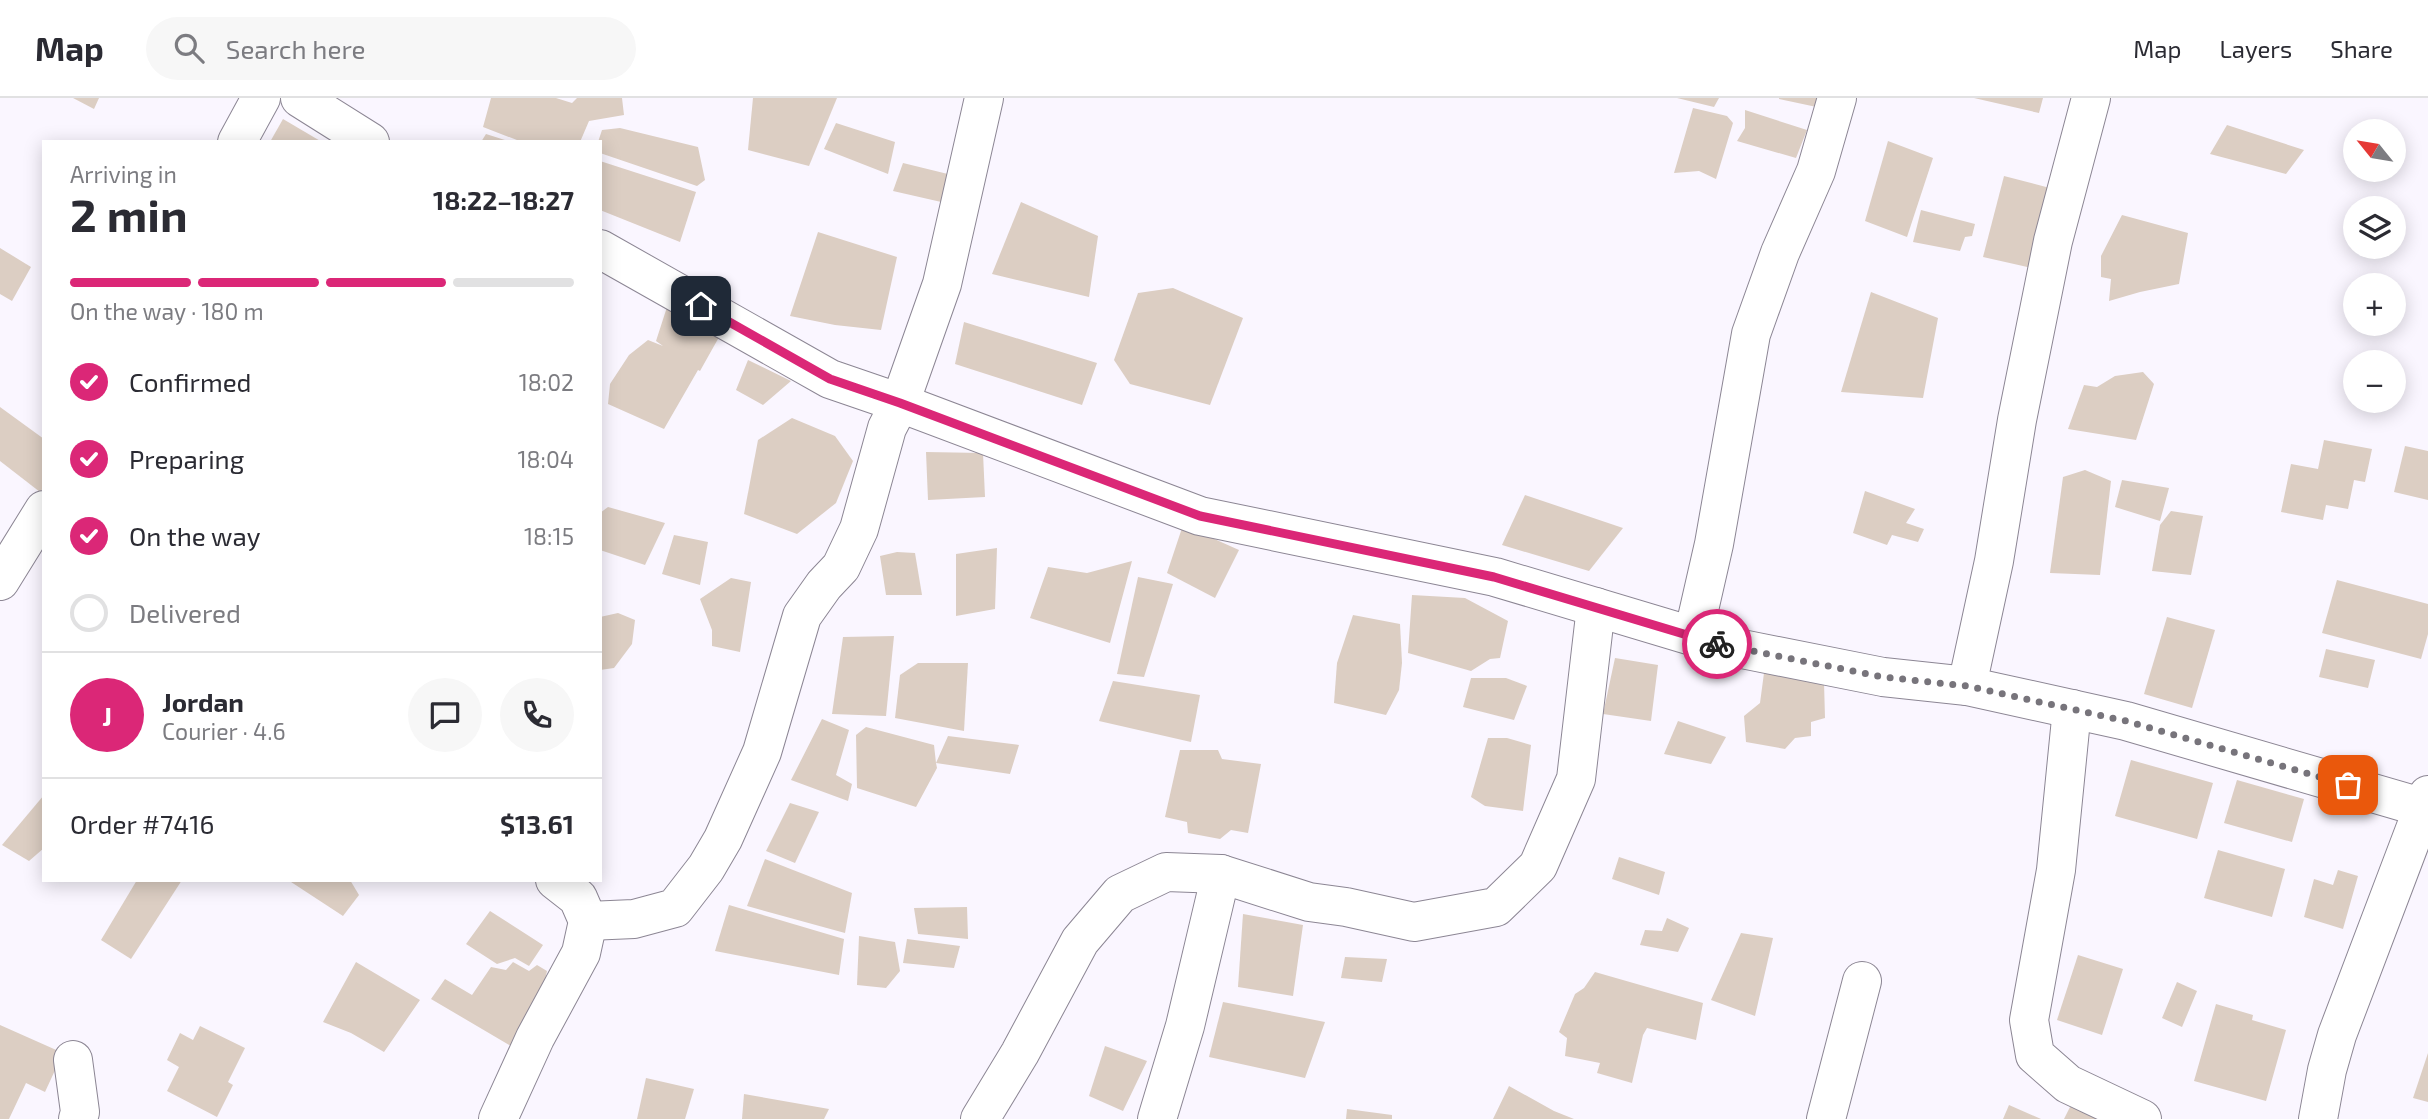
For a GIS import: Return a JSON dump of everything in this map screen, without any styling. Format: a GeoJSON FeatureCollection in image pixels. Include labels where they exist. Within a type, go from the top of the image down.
{"type":"FeatureCollection","features":[{"type":"Feature","properties":{"kind":"street"},"geometry":{"type":"LineString","coordinates":[[238,140],[261,98]]}},
{"type":"Feature","properties":{"kind":"street"},"geometry":{"type":"LineString","coordinates":[[300,98],[367,140]]}},
{"type":"Feature","properties":{"kind":"street"},"geometry":{"type":"LineString","coordinates":[[588,921],[634,919],[675,908],[706,868],[723,839],[762,752],[802,616],[841,567],[859,528],[887,428],[900,403],[942,284],[984,98]]}},
{"type":"Feature","properties":{"kind":"street"},"geometry":{"type":"LineString","coordinates":[[1693,636],[1714,544],[1751,334],[1780,253],[1816,171],[1837,98]]}},
{"type":"Feature","properties":{"kind":"street"},"geometry":{"type":"LineString","coordinates":[[1967,686],[1994,561],[2017,420],[2053,241],[2091,98]]}},
{"type":"Feature","properties":{"kind":"street"},"geometry":{"type":"LineString","coordinates":[[602,256],[830,379],[1200,516],[1494,577],[1722,645],[1883,677],[1967,686],[2072,709],[2426,801],[2337,1035],[2318,1119]]}},
{"type":"Feature","properties":{"kind":"street"},"geometry":{"type":"LineString","coordinates":[[0,581],[42,513]]}},
{"type":"Feature","properties":{"kind":"street"},"geometry":{"type":"LineString","coordinates":[[979,1119],[1020,1054],[1080,941],[1120,894],[1166,872],[1221,874],[1309,902],[1414,922],[1496,907],[1538,866],[1576,779],[1596,607]]}},
{"type":"Feature","properties":{"kind":"street"},"geometry":{"type":"LineString","coordinates":[[2072,709],[2056,870],[2029,1020],[2035,1055],[2068,1084],[2142,1119]]}},
{"type":"Feature","properties":{"kind":"street"},"geometry":{"type":"LineString","coordinates":[[1157,1119],[1185,1026],[1221,874]]}},
{"type":"Feature","properties":{"kind":"street"},"geometry":{"type":"LineString","coordinates":[[498,1119],[535,1038],[581,953],[588,921],[578,898],[558,882]]}},
{"type":"Feature","properties":{"kind":"street"},"geometry":{"type":"LineString","coordinates":[[1826,1119],[1862,981]]}},
{"type":"Feature","properties":{"kind":"street"},"geometry":{"type":"LineString","coordinates":[[73,1060],[80,1112],[78,1119]]}},
{"type":"Feature","properties":{"kind":"building"},"geometry":{"type":"Polygon","coordinates":[[[73,98],[99,98],[94,109],[73,98]]]}},
{"type":"Feature","properties":{"kind":"building"},"geometry":{"type":"Polygon","coordinates":[[[491,98],[556,98],[572,103],[577,98],[622,98],[624,115],[589,121],[581,140],[517,140],[483,127],[491,98]]]}},
{"type":"Feature","properties":{"kind":"building"},"geometry":{"type":"Polygon","coordinates":[[[753,98],[837,98],[809,166],[748,150],[753,98]]]}},
{"type":"Feature","properties":{"kind":"building"},"geometry":{"type":"Polygon","coordinates":[[[1677,98],[1719,98],[1714,107],[1677,98]]]}},
{"type":"Feature","properties":{"kind":"building"},"geometry":{"type":"Polygon","coordinates":[[[1827,98],[1826,109],[1779,99],[1827,98]]]}},
{"type":"Feature","properties":{"kind":"building"},"geometry":{"type":"Polygon","coordinates":[[[1974,98],[2043,98],[2039,113],[1974,98]]]}},
{"type":"Feature","properties":{"kind":"building"},"geometry":{"type":"Polygon","coordinates":[[[1693,108],[1727,116],[1733,123],[1716,179],[1699,171],[1674,173],[1693,108]]]}},
{"type":"Feature","properties":{"kind":"building"},"geometry":{"type":"Polygon","coordinates":[[[1745,110],[1807,130],[1796,158],[1737,141],[1745,128],[1745,110]]]}},
{"type":"Feature","properties":{"kind":"building"},"geometry":{"type":"Polygon","coordinates":[[[283,119],[319,140],[271,140],[283,119]]]}},
{"type":"Feature","properties":{"kind":"building"},"geometry":{"type":"Polygon","coordinates":[[[836,123],[895,142],[888,174],[824,149],[836,123]]]}},
{"type":"Feature","properties":{"kind":"building"},"geometry":{"type":"Polygon","coordinates":[[[2227,125],[2304,150],[2286,174],[2210,154],[2227,125]]]}},
{"type":"Feature","properties":{"kind":"building"},"geometry":{"type":"Polygon","coordinates":[[[620,128],[698,147],[705,180],[697,186],[602,154],[602,140],[599,140],[602,130],[620,128]]]}},
{"type":"Feature","properties":{"kind":"building"},"geometry":{"type":"Polygon","coordinates":[[[486,134],[505,140],[482,140],[486,134]]]}},
{"type":"Feature","properties":{"kind":"building"},"geometry":{"type":"Polygon","coordinates":[[[1888,141],[1933,158],[1907,237],[1865,221],[1888,141]]]}},
{"type":"Feature","properties":{"kind":"building"},"geometry":{"type":"Polygon","coordinates":[[[602,162],[696,192],[680,242],[602,211],[602,162]]]}},
{"type":"Feature","properties":{"kind":"building"},"geometry":{"type":"Polygon","coordinates":[[[903,163],[956,176],[950,204],[893,191],[903,163]]]}},
{"type":"Feature","properties":{"kind":"building"},"geometry":{"type":"Polygon","coordinates":[[[2004,176],[2065,192],[2036,269],[1983,257],[2004,176]]]}},
{"type":"Feature","properties":{"kind":"building"},"geometry":{"type":"Polygon","coordinates":[[[1021,202],[1098,236],[1089,297],[992,274],[1021,202]]]}},
{"type":"Feature","properties":{"kind":"building"},"geometry":{"type":"Polygon","coordinates":[[[1921,210],[1975,224],[1972,236],[1965,237],[1960,251],[1913,242],[1921,210]]]}},
{"type":"Feature","properties":{"kind":"building"},"geometry":{"type":"Polygon","coordinates":[[[2122,215],[2188,233],[2179,284],[2109,301],[2111,279],[2101,277],[2101,256],[2122,215]]]}},
{"type":"Feature","properties":{"kind":"building"},"geometry":{"type":"Polygon","coordinates":[[[818,232],[897,257],[881,330],[790,316],[818,232]]]}},
{"type":"Feature","properties":{"kind":"building"},"geometry":{"type":"Polygon","coordinates":[[[0,248],[31,267],[12,301],[0,294],[0,248]]]}},
{"type":"Feature","properties":{"kind":"building"},"geometry":{"type":"Polygon","coordinates":[[[1173,288],[1243,318],[1210,405],[1130,384],[1114,360],[1138,293],[1173,288]]]}},
{"type":"Feature","properties":{"kind":"building"},"geometry":{"type":"Polygon","coordinates":[[[1871,292],[1938,318],[1923,398],[1841,392],[1871,292]]]}},
{"type":"Feature","properties":{"kind":"building"},"geometry":{"type":"Polygon","coordinates":[[[667,307],[723,330],[664,429],[608,404],[610,384],[629,355],[648,340],[663,346],[656,341],[667,307]]]}},
{"type":"Feature","properties":{"kind":"building"},"geometry":{"type":"Polygon","coordinates":[[[964,322],[1097,363],[1082,405],[955,364],[964,322]]]}},
{"type":"Feature","properties":{"kind":"building"},"geometry":{"type":"Polygon","coordinates":[[[748,360],[791,381],[763,405],[736,390],[748,360]]]}},
{"type":"Feature","properties":{"kind":"building"},"geometry":{"type":"Polygon","coordinates":[[[2143,372],[2154,384],[2136,440],[2068,429],[2084,385],[2097,387],[2115,376],[2143,372]]]}},
{"type":"Feature","properties":{"kind":"building"},"geometry":{"type":"Polygon","coordinates":[[[0,407],[42,438],[42,490],[40,492],[0,461],[0,407]]]}},
{"type":"Feature","properties":{"kind":"building"},"geometry":{"type":"Polygon","coordinates":[[[792,418],[835,436],[853,461],[836,503],[797,534],[744,514],[758,440],[792,418]]]}},
{"type":"Feature","properties":{"kind":"building"},"geometry":{"type":"Polygon","coordinates":[[[2324,440],[2372,449],[2365,482],[2354,480],[2348,509],[2326,505],[2323,520],[2281,512],[2291,464],[2318,469],[2324,440]]]}},
{"type":"Feature","properties":{"kind":"building"},"geometry":{"type":"Polygon","coordinates":[[[2405,446],[2428,451],[2428,500],[2394,492],[2405,446]]]}},
{"type":"Feature","properties":{"kind":"building"},"geometry":{"type":"Polygon","coordinates":[[[926,452],[983,453],[985,497],[928,500],[926,452]]]}},
{"type":"Feature","properties":{"kind":"building"},"geometry":{"type":"Polygon","coordinates":[[[2085,470],[2111,481],[2100,575],[2050,573],[2063,477],[2085,470]]]}},
{"type":"Feature","properties":{"kind":"building"},"geometry":{"type":"Polygon","coordinates":[[[2122,480],[2169,488],[2160,521],[2115,507],[2122,480]]]}},
{"type":"Feature","properties":{"kind":"building"},"geometry":{"type":"Polygon","coordinates":[[[1865,491],[1915,509],[1906,523],[1924,529],[1918,542],[1892,535],[1887,545],[1853,533],[1865,491]]]}},
{"type":"Feature","properties":{"kind":"building"},"geometry":{"type":"Polygon","coordinates":[[[1525,495],[1623,528],[1589,571],[1502,545],[1525,495]]]}},
{"type":"Feature","properties":{"kind":"building"},"geometry":{"type":"Polygon","coordinates":[[[608,507],[665,523],[645,565],[602,551],[602,512],[608,507]]]}},
{"type":"Feature","properties":{"kind":"building"},"geometry":{"type":"Polygon","coordinates":[[[2171,511],[2203,516],[2191,575],[2152,571],[2160,525],[2171,511]]]}},
{"type":"Feature","properties":{"kind":"building"},"geometry":{"type":"Polygon","coordinates":[[[1183,525],[1239,550],[1215,598],[1167,573],[1183,525]]]}},
{"type":"Feature","properties":{"kind":"building"},"geometry":{"type":"Polygon","coordinates":[[[674,535],[708,542],[700,585],[662,574],[674,535]]]}},
{"type":"Feature","properties":{"kind":"building"},"geometry":{"type":"Polygon","coordinates":[[[997,548],[995,609],[956,616],[956,554],[997,548]]]}},
{"type":"Feature","properties":{"kind":"building"},"geometry":{"type":"Polygon","coordinates":[[[897,552],[915,553],[922,595],[886,595],[880,556],[897,552]]]}},
{"type":"Feature","properties":{"kind":"building"},"geometry":{"type":"Polygon","coordinates":[[[1132,561],[1110,643],[1030,618],[1048,567],[1087,573],[1132,561]]]}},
{"type":"Feature","properties":{"kind":"building"},"geometry":{"type":"Polygon","coordinates":[[[1138,577],[1173,584],[1144,677],[1117,674],[1138,577]]]}},
{"type":"Feature","properties":{"kind":"building"},"geometry":{"type":"Polygon","coordinates":[[[731,578],[751,582],[740,652],[712,646],[712,630],[700,599],[731,578]]]}},
{"type":"Feature","properties":{"kind":"building"},"geometry":{"type":"Polygon","coordinates":[[[2337,580],[2428,604],[2428,634],[2421,659],[2322,633],[2337,580]]]}},
{"type":"Feature","properties":{"kind":"building"},"geometry":{"type":"Polygon","coordinates":[[[1412,595],[1465,598],[1508,621],[1500,658],[1490,659],[1471,671],[1408,653],[1412,595]]]}},
{"type":"Feature","properties":{"kind":"building"},"geometry":{"type":"Polygon","coordinates":[[[618,613],[635,620],[632,644],[614,668],[602,670],[602,617],[618,613]]]}},
{"type":"Feature","properties":{"kind":"building"},"geometry":{"type":"Polygon","coordinates":[[[1353,615],[1400,624],[1402,663],[1399,690],[1386,715],[1334,703],[1337,663],[1353,615]]]}},
{"type":"Feature","properties":{"kind":"building"},"geometry":{"type":"Polygon","coordinates":[[[2167,617],[2215,630],[2192,708],[2144,694],[2167,617]]]}},
{"type":"Feature","properties":{"kind":"building"},"geometry":{"type":"Polygon","coordinates":[[[894,636],[886,716],[832,714],[843,637],[894,636]]]}},
{"type":"Feature","properties":{"kind":"building"},"geometry":{"type":"Polygon","coordinates":[[[2326,649],[2375,660],[2368,688],[2319,677],[2326,649]]]}},
{"type":"Feature","properties":{"kind":"building"},"geometry":{"type":"Polygon","coordinates":[[[1615,658],[1658,665],[1651,721],[1603,714],[1615,658]]]}},
{"type":"Feature","properties":{"kind":"building"},"geometry":{"type":"Polygon","coordinates":[[[918,663],[968,663],[964,731],[895,718],[900,675],[918,663]]]}},
{"type":"Feature","properties":{"kind":"building"},"geometry":{"type":"Polygon","coordinates":[[[1782,668],[1824,682],[1825,718],[1811,722],[1811,736],[1795,738],[1785,749],[1746,742],[1744,716],[1760,703],[1764,673],[1782,668]]]}},
{"type":"Feature","properties":{"kind":"building"},"geometry":{"type":"Polygon","coordinates":[[[1471,678],[1506,678],[1527,686],[1514,720],[1463,707],[1471,678]]]}},
{"type":"Feature","properties":{"kind":"building"},"geometry":{"type":"Polygon","coordinates":[[[1113,681],[1200,695],[1191,742],[1099,721],[1113,681]]]}},
{"type":"Feature","properties":{"kind":"building"},"geometry":{"type":"Polygon","coordinates":[[[822,719],[849,730],[836,775],[852,784],[848,801],[791,780],[822,719]]]}},
{"type":"Feature","properties":{"kind":"building"},"geometry":{"type":"Polygon","coordinates":[[[1678,721],[1726,737],[1711,764],[1664,754],[1678,721]]]}},
{"type":"Feature","properties":{"kind":"building"},"geometry":{"type":"Polygon","coordinates":[[[866,727],[934,745],[937,768],[916,807],[857,788],[856,735],[866,727]]]}},
{"type":"Feature","properties":{"kind":"building"},"geometry":{"type":"Polygon","coordinates":[[[948,736],[1019,745],[1010,774],[936,763],[948,736]]]}},
{"type":"Feature","properties":{"kind":"building"},"geometry":{"type":"Polygon","coordinates":[[[1488,738],[1507,738],[1531,745],[1523,811],[1485,806],[1471,797],[1488,738]]]}},
{"type":"Feature","properties":{"kind":"building"},"geometry":{"type":"Polygon","coordinates":[[[1180,750],[1218,750],[1222,759],[1261,764],[1248,833],[1231,830],[1220,839],[1188,833],[1187,822],[1165,817],[1180,750]]]}},
{"type":"Feature","properties":{"kind":"building"},"geometry":{"type":"Polygon","coordinates":[[[2131,760],[2213,783],[2197,839],[2115,816],[2131,760]]]}},
{"type":"Feature","properties":{"kind":"building"},"geometry":{"type":"Polygon","coordinates":[[[2237,780],[2304,799],[2292,842],[2224,823],[2237,780]]]}},
{"type":"Feature","properties":{"kind":"building"},"geometry":{"type":"Polygon","coordinates":[[[42,797],[42,850],[29,861],[2,845],[42,797]]]}},
{"type":"Feature","properties":{"kind":"building"},"geometry":{"type":"Polygon","coordinates":[[[790,803],[819,812],[795,863],[766,851],[790,803]]]}},
{"type":"Feature","properties":{"kind":"building"},"geometry":{"type":"Polygon","coordinates":[[[2218,850],[2285,869],[2272,917],[2204,898],[2218,850]]]}},
{"type":"Feature","properties":{"kind":"building"},"geometry":{"type":"Polygon","coordinates":[[[1619,857],[1665,872],[1659,895],[1612,879],[1619,857]]]}},
{"type":"Feature","properties":{"kind":"building"},"geometry":{"type":"Polygon","coordinates":[[[765,859],[852,893],[845,933],[747,906],[765,859]]]}},
{"type":"Feature","properties":{"kind":"building"},"geometry":{"type":"Polygon","coordinates":[[[2338,870],[2358,876],[2343,929],[2304,917],[2314,879],[2333,885],[2338,870]]]}},
{"type":"Feature","properties":{"kind":"building"},"geometry":{"type":"Polygon","coordinates":[[[136,882],[181,882],[131,959],[101,940],[136,882]]]}},
{"type":"Feature","properties":{"kind":"building"},"geometry":{"type":"Polygon","coordinates":[[[291,882],[351,882],[359,895],[343,916],[291,882]]]}},
{"type":"Feature","properties":{"kind":"building"},"geometry":{"type":"Polygon","coordinates":[[[729,905],[844,939],[839,975],[715,951],[729,905]]]}},
{"type":"Feature","properties":{"kind":"building"},"geometry":{"type":"Polygon","coordinates":[[[967,907],[968,939],[918,934],[914,908],[967,907]]]}},
{"type":"Feature","properties":{"kind":"building"},"geometry":{"type":"Polygon","coordinates":[[[490,911],[543,945],[529,966],[515,958],[497,964],[466,944],[490,911]]]}},
{"type":"Feature","properties":{"kind":"building"},"geometry":{"type":"Polygon","coordinates":[[[1243,914],[1303,925],[1293,996],[1238,987],[1243,914]]]}},
{"type":"Feature","properties":{"kind":"building"},"geometry":{"type":"Polygon","coordinates":[[[1667,918],[1689,928],[1678,952],[1640,945],[1645,930],[1662,931],[1667,918]]]}},
{"type":"Feature","properties":{"kind":"building"},"geometry":{"type":"Polygon","coordinates":[[[1741,933],[1773,938],[1755,1016],[1711,1000],[1741,933]]]}},
{"type":"Feature","properties":{"kind":"building"},"geometry":{"type":"Polygon","coordinates":[[[859,936],[895,942],[900,971],[886,988],[857,985],[859,936]]]}},
{"type":"Feature","properties":{"kind":"building"},"geometry":{"type":"Polygon","coordinates":[[[907,939],[960,946],[954,968],[903,963],[907,939]]]}},
{"type":"Feature","properties":{"kind":"building"},"geometry":{"type":"Polygon","coordinates":[[[2078,955],[2123,969],[2102,1035],[2057,1020],[2078,955]]]}},
{"type":"Feature","properties":{"kind":"building"},"geometry":{"type":"Polygon","coordinates":[[[1345,957],[1387,959],[1382,982],[1341,978],[1345,957]]]}},
{"type":"Feature","properties":{"kind":"building"},"geometry":{"type":"Polygon","coordinates":[[[356,962],[420,1000],[384,1052],[351,1033],[323,1022],[356,962]]]}},
{"type":"Feature","properties":{"kind":"building"},"geometry":{"type":"Polygon","coordinates":[[[513,962],[529,971],[537,965],[547,971],[544,985],[511,1046],[431,999],[445,979],[472,995],[491,967],[506,970],[513,962]]]}},
{"type":"Feature","properties":{"kind":"building"},"geometry":{"type":"Polygon","coordinates":[[[1595,972],[1703,1003],[1696,1040],[1647,1028],[1632,1083],[1597,1073],[1600,1063],[1565,1056],[1567,1038],[1559,1032],[1575,994],[1584,988],[1595,972]]]}},
{"type":"Feature","properties":{"kind":"building"},"geometry":{"type":"Polygon","coordinates":[[[2177,982],[2197,991],[2182,1027],[2162,1018],[2177,982]]]}},
{"type":"Feature","properties":{"kind":"building"},"geometry":{"type":"Polygon","coordinates":[[[1223,1002],[1325,1022],[1305,1078],[1209,1057],[1223,1002]]]}},
{"type":"Feature","properties":{"kind":"building"},"geometry":{"type":"Polygon","coordinates":[[[2216,1004],[2253,1015],[2252,1020],[2286,1030],[2266,1101],[2194,1081],[2216,1004]]]}},
{"type":"Feature","properties":{"kind":"building"},"geometry":{"type":"Polygon","coordinates":[[[0,1025],[63,1053],[45,1092],[26,1083],[9,1119],[0,1119],[0,1025]]]}},
{"type":"Feature","properties":{"kind":"building"},"geometry":{"type":"Polygon","coordinates":[[[200,1026],[245,1048],[228,1082],[233,1085],[217,1117],[167,1091],[179,1067],[167,1060],[180,1033],[193,1040],[200,1026]]]}},
{"type":"Feature","properties":{"kind":"building"},"geometry":{"type":"Polygon","coordinates":[[[1105,1046],[1147,1061],[1123,1111],[1089,1096],[1105,1046]]]}},
{"type":"Feature","properties":{"kind":"building"},"geometry":{"type":"Polygon","coordinates":[[[2428,1053],[2428,1102],[2413,1098],[2428,1053]]]}},
{"type":"Feature","properties":{"kind":"building"},"geometry":{"type":"Polygon","coordinates":[[[646,1078],[694,1089],[685,1119],[637,1119],[646,1078]]]}},
{"type":"Feature","properties":{"kind":"building"},"geometry":{"type":"Polygon","coordinates":[[[1509,1086],[1554,1111],[1574,1119],[1493,1119],[1509,1086]]]}},
{"type":"Feature","properties":{"kind":"building"},"geometry":{"type":"Polygon","coordinates":[[[744,1094],[829,1109],[824,1119],[742,1119],[744,1094]]]}},
{"type":"Feature","properties":{"kind":"building"},"geometry":{"type":"Polygon","coordinates":[[[2074,1099],[2113,1119],[2064,1119],[2074,1099]]]}},
{"type":"Feature","properties":{"kind":"building"},"geometry":{"type":"Polygon","coordinates":[[[2009,1105],[2041,1119],[2003,1119],[2009,1105]]]}},
{"type":"Feature","properties":{"kind":"building"},"geometry":{"type":"Polygon","coordinates":[[[1347,1109],[1392,1115],[1392,1119],[1346,1119],[1347,1109]]]}},
{"type":"Feature","properties":{"kind":"way so far"},"geometry":{"type":"LineString","coordinates":[[1717,644],[1883,677],[1967,686],[2126,721],[2348,785]]}},
{"type":"Feature","properties":{"kind":"route"},"geometry":{"type":"LineString","coordinates":[[701,306],[830,379],[1200,516],[1494,577],[1717,644]]}}]}
